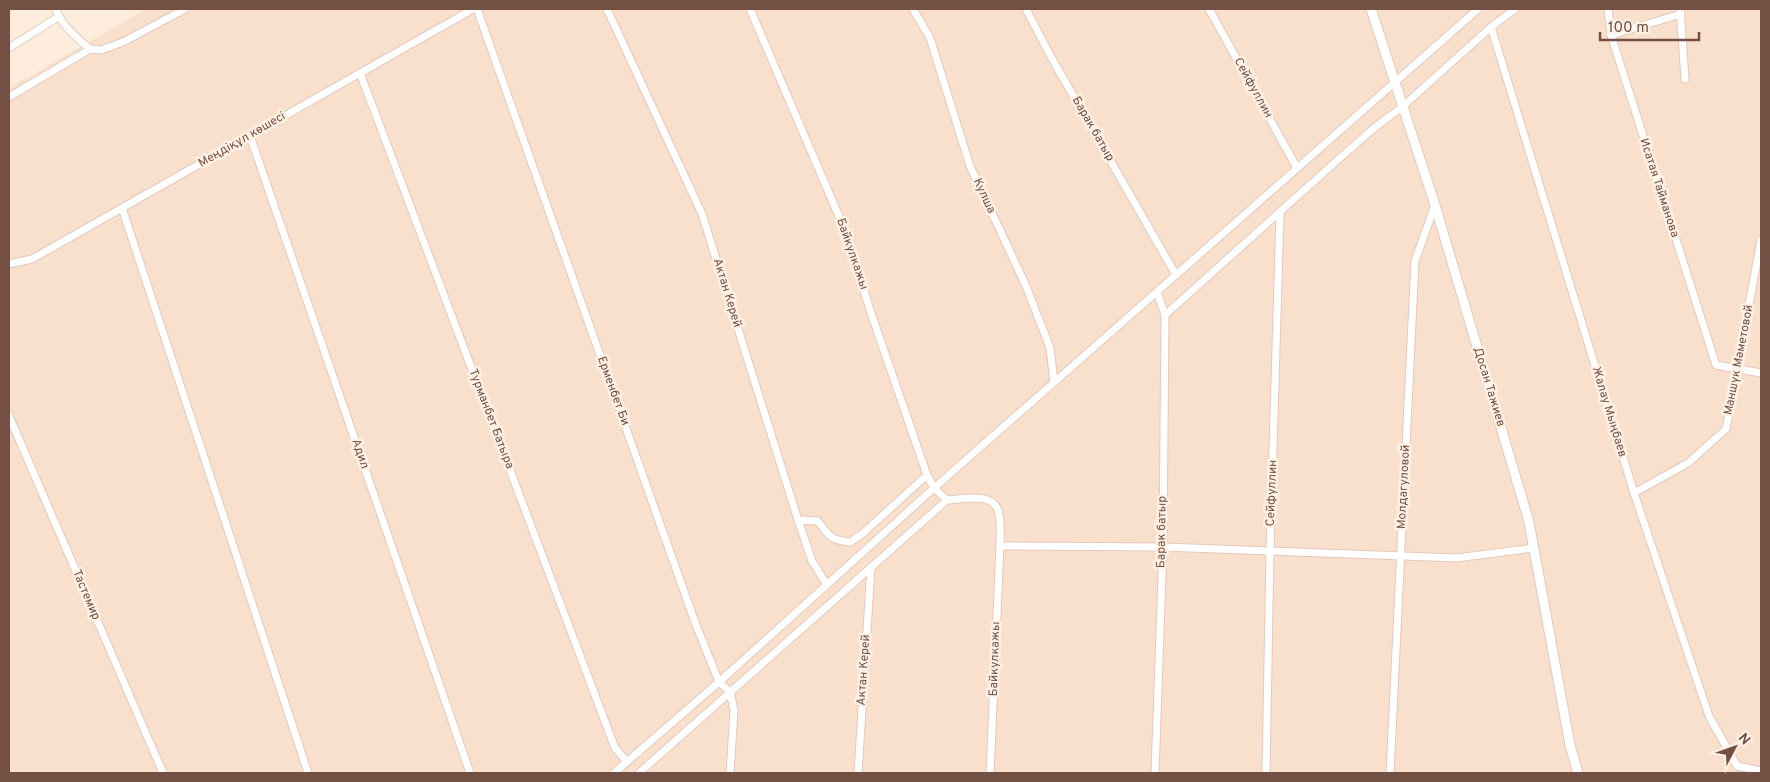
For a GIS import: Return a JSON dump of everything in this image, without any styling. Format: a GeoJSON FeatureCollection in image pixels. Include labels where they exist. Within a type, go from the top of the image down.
{"type":"FeatureCollection","features":[{"type":"Feature","properties":{"kind":"street"},"geometry":{"type":"LineString","coordinates":[[56,9],[58,17],[77,38],[90,49],[100,50],[123,42],[185,9]]}},
{"type":"Feature","properties":{"kind":"street","name":"Меңдіқұл көшесі"},"geometry":{"type":"LineString","coordinates":[[9,264],[32,259],[473,9]]}},
{"type":"Feature","properties":{"kind":"street","name":"Ерменбет Би"},"geometry":{"type":"LineString","coordinates":[[477,9],[696,625],[719,682],[730,692]]}},
{"type":"Feature","properties":{"kind":"street","name":"Актан Керей"},"geometry":{"type":"LineString","coordinates":[[607,9],[702,214],[798,520],[812,561],[827,585]]}},
{"type":"Feature","properties":{"kind":"street","name":"Байкулкажы"},"geometry":{"type":"LineString","coordinates":[[750,9],[844,228],[927,475],[934,488],[947,500],[982,498],[994,504],[999,512],[1000,546],[990,773]]}},
{"type":"Feature","properties":{"kind":"street","name":"Кулша"},"geometry":{"type":"LineString","coordinates":[[913,9],[930,38],[970,166],[1026,286],[1050,348],[1054,382]]}},
{"type":"Feature","properties":{"kind":"street","name":"Барак батыр"},"geometry":{"type":"LineString","coordinates":[[1026,9],[1051,57],[1176,275]]}},
{"type":"Feature","properties":{"kind":"street","name":"Сейфуллин"},"geometry":{"type":"LineString","coordinates":[[1209,9],[1297,168]]}},
{"type":"Feature","properties":{"kind":"street","name":"Досан Тажиев"},"geometry":{"type":"LineString","coordinates":[[1371,9],[1435,205],[1529,522],[1570,745],[1578,773]]}},
{"type":"Feature","properties":{"kind":"street"},"geometry":{"type":"LineString","coordinates":[[614,773],[719,682],[934,488],[1478,9]]}},
{"type":"Feature","properties":{"kind":"street"},"geometry":{"type":"LineString","coordinates":[[1165,315],[1368,134],[1402,107],[1491,27],[1515,9]]}},
{"type":"Feature","properties":{"kind":"street","name":"Исатая Тайманова"},"geometry":{"type":"LineString","coordinates":[[1608,9],[1611,34],[1716,365],[1737,369]]}},
{"type":"Feature","properties":{"kind":"street"},"geometry":{"type":"LineString","coordinates":[[1611,34],[1681,11],[1686,79]]}},
{"type":"Feature","properties":{"kind":"street"},"geometry":{"type":"LineString","coordinates":[[9,48],[58,17]]}},
{"type":"Feature","properties":{"kind":"street","name":"Жалау Мыңбаев"},"geometry":{"type":"LineString","coordinates":[[1491,27],[1634,493],[1709,716],[1737,766],[1761,771]]}},
{"type":"Feature","properties":{"kind":"street"},"geometry":{"type":"LineString","coordinates":[[9,97],[90,49]]}},
{"type":"Feature","properties":{"kind":"street","name":"Турманбет Батыра"},"geometry":{"type":"LineString","coordinates":[[360,73],[615,748],[627,762]]}},
{"type":"Feature","properties":{"kind":"street","name":"Адил"},"geometry":{"type":"LineString","coordinates":[[250,136],[470,773]]}},
{"type":"Feature","properties":{"kind":"street","name":"Молдагуловой"},"geometry":{"type":"LineString","coordinates":[[1390,773],[1415,261],[1435,205]]}},
{"type":"Feature","properties":{"kind":"street"},"geometry":{"type":"LineString","coordinates":[[122,208],[308,773]]}},
{"type":"Feature","properties":{"kind":"street","name":"Сейфуллин"},"geometry":{"type":"LineString","coordinates":[[1266,773],[1270,551],[1280,213]]}},
{"type":"Feature","properties":{"kind":"street","name":"Маншүк Мәметовой"},"geometry":{"type":"LineString","coordinates":[[1634,493],[1688,464],[1726,429],[1761,240]]}},
{"type":"Feature","properties":{"kind":"street","name":"Барак батыр"},"geometry":{"type":"LineString","coordinates":[[1154,773],[1162,547],[1165,315],[1157,292]]}},
{"type":"Feature","properties":{"kind":"street"},"geometry":{"type":"LineString","coordinates":[[1737,369],[1761,373]]}},
{"type":"Feature","properties":{"kind":"street","name":"Тастемир"},"geometry":{"type":"LineString","coordinates":[[9,416],[163,773]]}},
{"type":"Feature","properties":{"kind":"street"},"geometry":{"type":"LineString","coordinates":[[798,520],[818,521],[827,535],[839,541],[850,542],[862,534],[927,475]]}},
{"type":"Feature","properties":{"kind":"street"},"geometry":{"type":"LineString","coordinates":[[639,773],[947,500]]}},
{"type":"Feature","properties":{"kind":"street"},"geometry":{"type":"LineString","coordinates":[[1000,546],[1162,547],[1456,558],[1534,548]]}},
{"type":"Feature","properties":{"kind":"street","name":"Актан Керей"},"geometry":{"type":"LineString","coordinates":[[858,773],[871,567]]}},
{"type":"Feature","properties":{"kind":"street"},"geometry":{"type":"LineString","coordinates":[[730,692],[734,710],[730,773]]}},
{"type":"Feature","properties":{"kind":"shaded area"},"geometry":{"type":"Polygon","coordinates":[[[146,9],[1761,9],[1761,773],[9,773],[9,88],[146,9]]]}}]}
